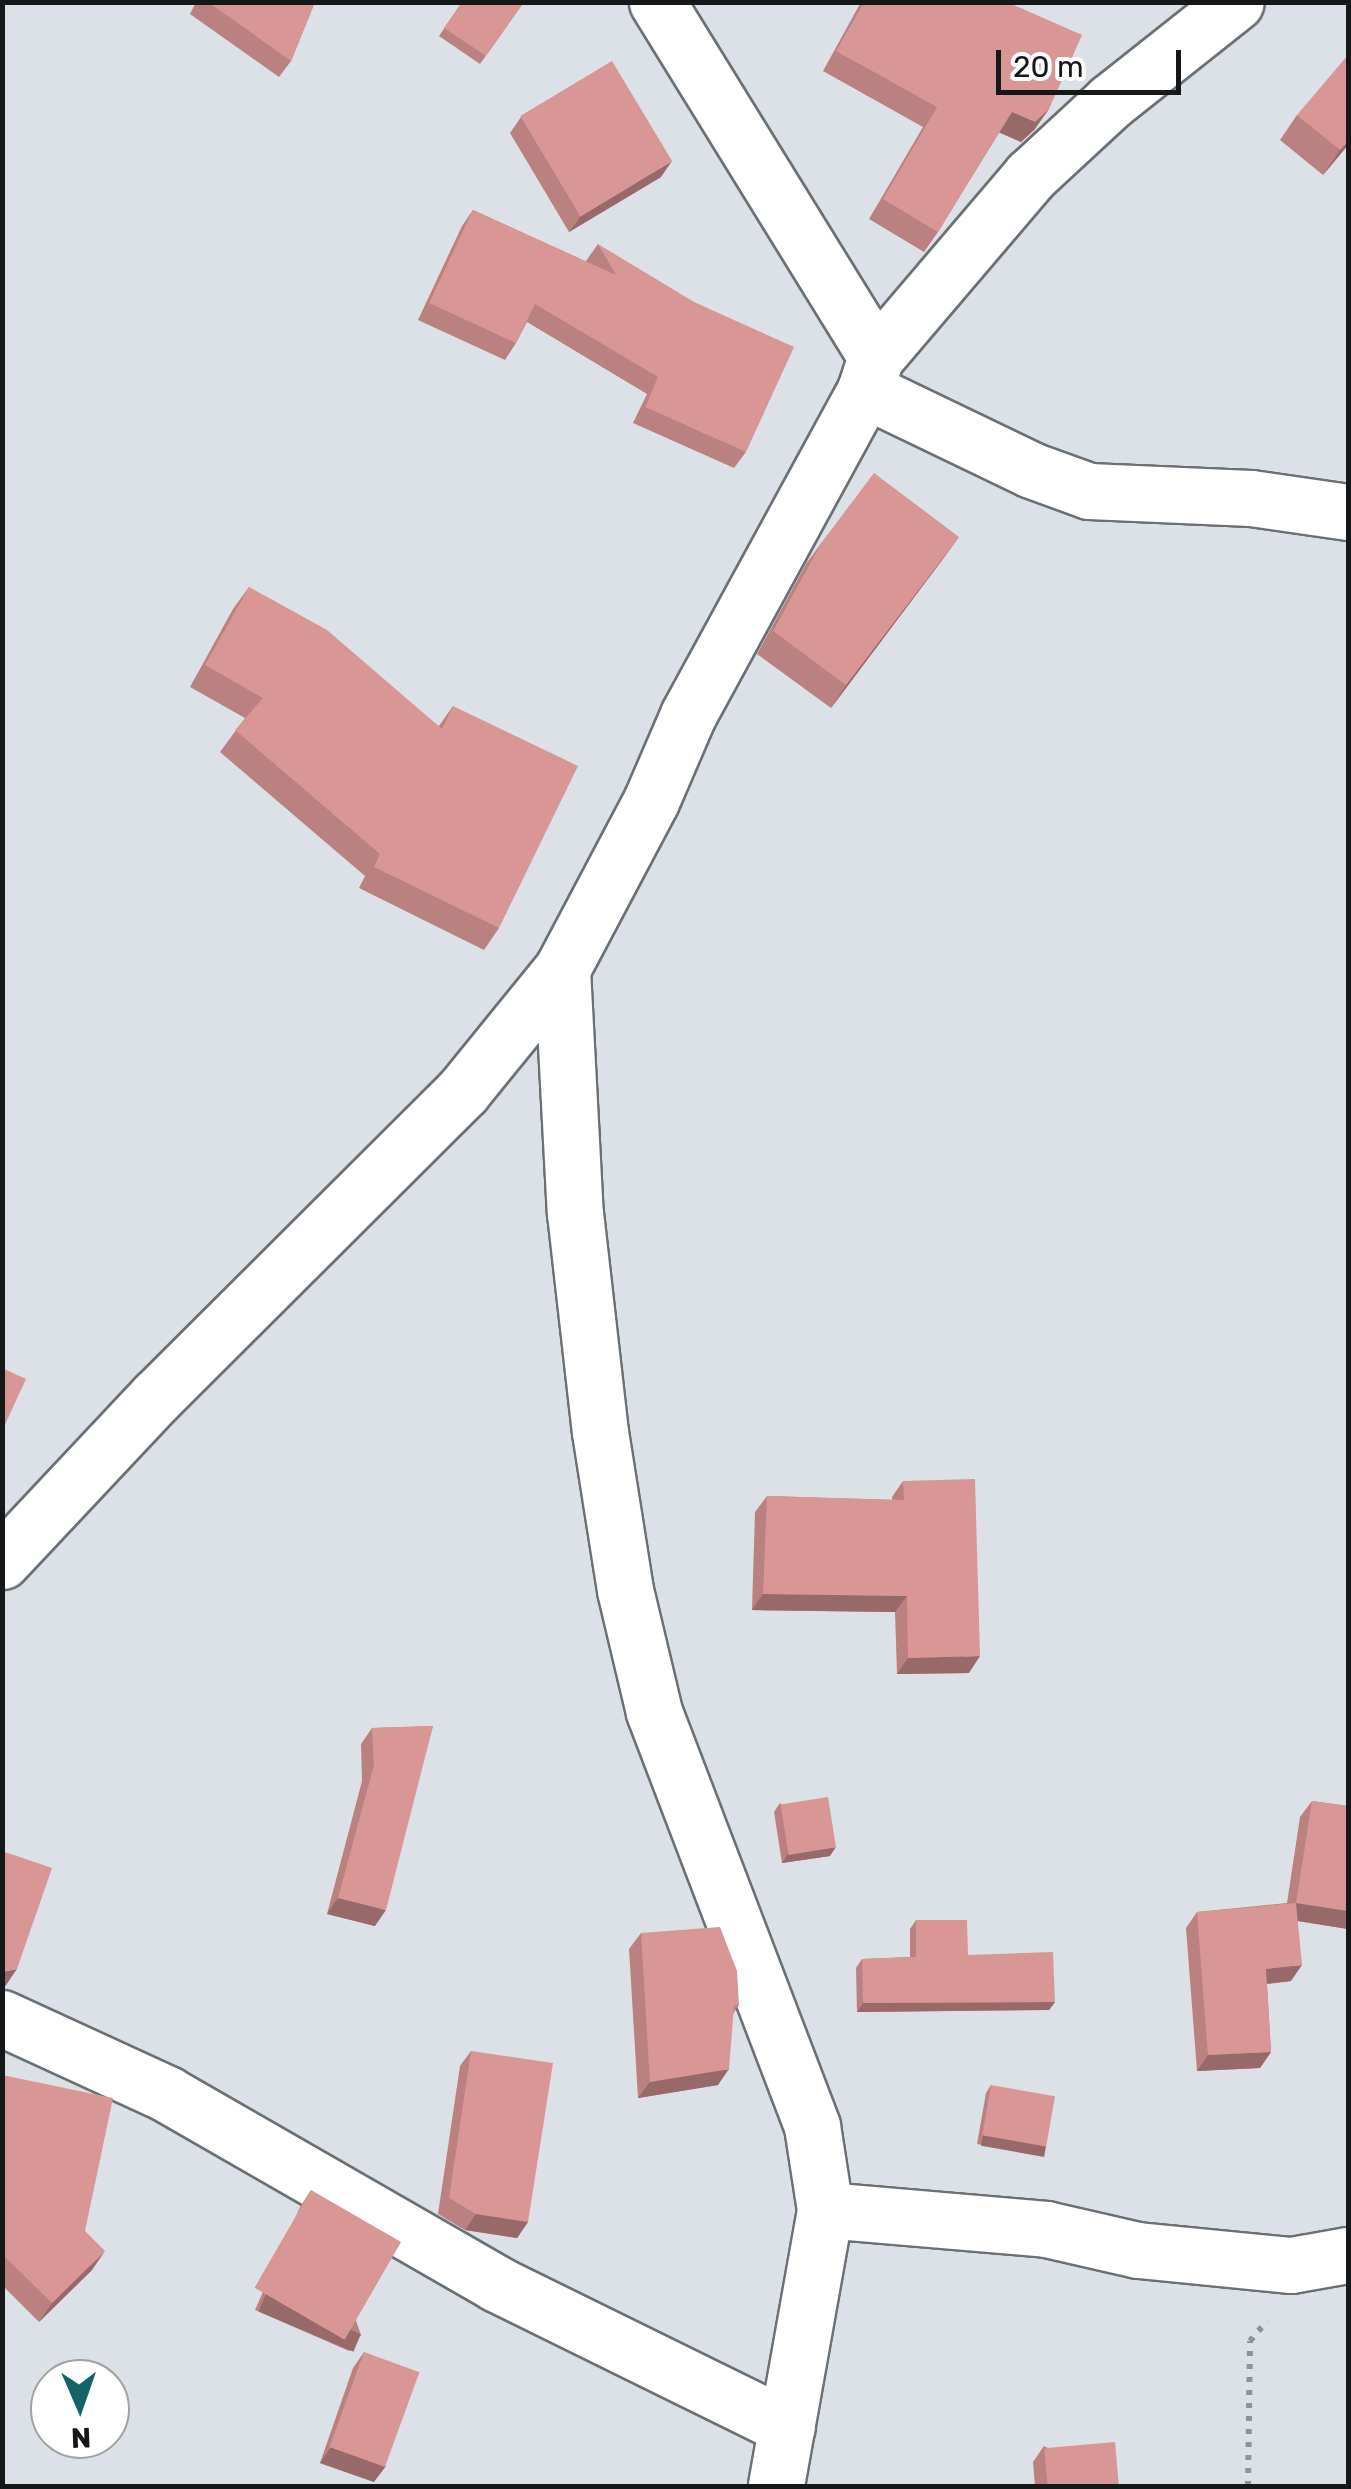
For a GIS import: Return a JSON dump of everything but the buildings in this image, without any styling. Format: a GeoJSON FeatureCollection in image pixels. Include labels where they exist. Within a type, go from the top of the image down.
{"type":"FeatureCollection","features":[{"type":"Feature","properties":{"kind":"street"},"geometry":{"type":"LineString","coordinates":[[657,2],[870,373],[1031,470],[1089,491],[1251,498],[1348,512]]}},
{"type":"Feature","properties":{"kind":"street"},"geometry":{"type":"LineString","coordinates":[[2,1561],[156,1396],[438,1118],[562,969],[650,801],[688,715],[870,373],[1030,176],[1112,100],[1236,2]]}},
{"type":"Feature","properties":{"kind":"street"},"geometry":{"type":"LineString","coordinates":[[562,969],[575,1213],[600,1432],[625,1590],[654,1712],[812,2126],[825,2210],[776,2486]]}},
{"type":"Feature","properties":{"kind":"street"},"geometry":{"type":"LineString","coordinates":[[2,2018],[168,2094],[482,2276],[787,2427]]}},
{"type":"Feature","properties":{"kind":"street"},"geometry":{"type":"LineString","coordinates":[[825,2210],[1046,2230],[1138,2250],[1292,2265],[1348,2255]]}},
{"type":"Feature","properties":{"kind":"path"},"geometry":{"type":"LineString","coordinates":[[1248,2486],[1250,2341],[1273,2314],[1292,2265]]}}]}
